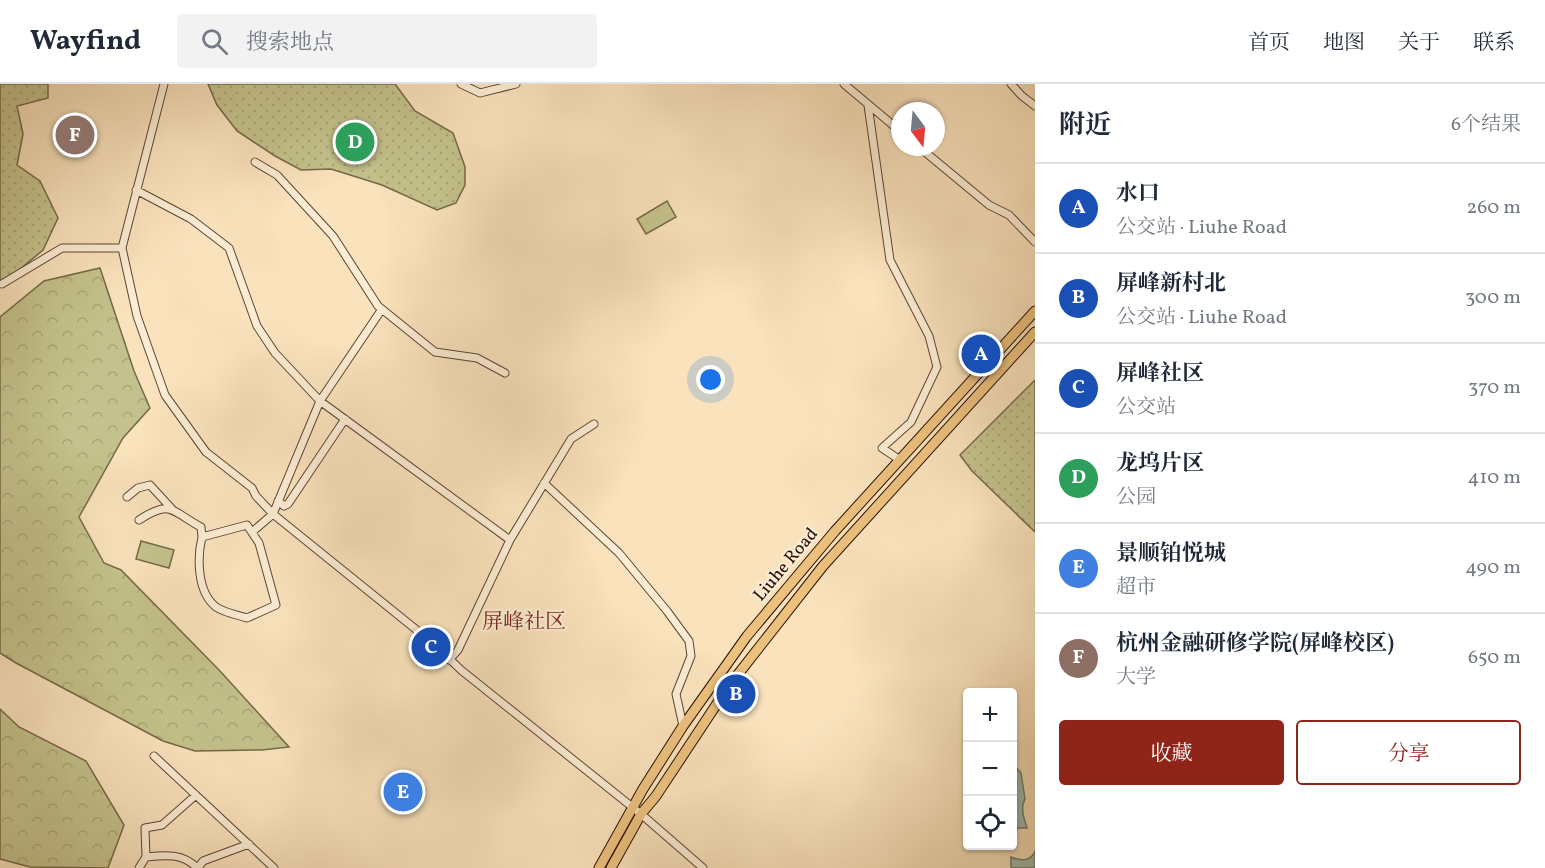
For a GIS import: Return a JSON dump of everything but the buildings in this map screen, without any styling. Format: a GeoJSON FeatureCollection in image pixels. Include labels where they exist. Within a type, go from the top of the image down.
{"type":"FeatureCollection","features":[{"type":"Feature","properties":{"kind":"main road","name":"Liuhe Road"},"geometry":{"type":"LineString","coordinates":[[599,868],[632,807],[682,726],[747,636],[818,550],[1035,311]]}},
{"type":"Feature","properties":{"kind":"main road","name":"Liuhe Road"},"geometry":{"type":"LineString","coordinates":[[611,868],[641,814],[656,796],[728,687],[759,646],[823,566],[1035,332]]}},
{"type":"Feature","properties":{"kind":"street"},"geometry":{"type":"LineString","coordinates":[[164,84],[122,248],[137,316],[165,395],[206,452],[252,488],[256,496],[273,514],[434,644],[449,660],[641,814],[703,868]]}},
{"type":"Feature","properties":{"kind":"street"},"geometry":{"type":"LineString","coordinates":[[461,84],[480,93],[516,84]]}},
{"type":"Feature","properties":{"kind":"street"},"geometry":{"type":"LineString","coordinates":[[844,84],[891,124]]}},
{"type":"Feature","properties":{"kind":"street"},"geometry":{"type":"LineString","coordinates":[[1011,84],[1035,106]]}},
{"type":"Feature","properties":{"kind":"street"},"geometry":{"type":"LineString","coordinates":[[868,105],[890,260],[929,336],[937,367],[911,422],[882,448],[900,460]]}},
{"type":"Feature","properties":{"kind":"street"},"geometry":{"type":"LineString","coordinates":[[930,156],[989,205],[1009,215],[1035,242]]}},
{"type":"Feature","properties":{"kind":"street"},"geometry":{"type":"LineString","coordinates":[[255,162],[277,175],[333,236],[382,309],[435,352],[477,358],[505,373]]}},
{"type":"Feature","properties":{"kind":"street"},"geometry":{"type":"LineString","coordinates":[[136,190],[191,219],[229,248],[257,326],[275,353],[320,401],[510,540]]}},
{"type":"Feature","properties":{"kind":"street"},"geometry":{"type":"LineString","coordinates":[[2,284],[62,248],[122,248]]}},
{"type":"Feature","properties":{"kind":"street"},"geometry":{"type":"LineString","coordinates":[[252,532],[273,514],[320,401],[382,309]]}},
{"type":"Feature","properties":{"kind":"street"},"geometry":{"type":"LineString","coordinates":[[278,501],[284,506],[288,504],[345,419]]}},
{"type":"Feature","properties":{"kind":"street"},"geometry":{"type":"LineString","coordinates":[[449,660],[458,650],[510,540],[571,439],[594,424]]}},
{"type":"Feature","properties":{"kind":"street"},"geometry":{"type":"LineString","coordinates":[[544,483],[619,553],[689,641],[691,656],[676,694],[682,726]]}},
{"type":"Feature","properties":{"kind":"street"},"geometry":{"type":"LineString","coordinates":[[127,496],[138,488],[150,485],[173,510],[201,527],[199,562],[201,580],[209,598],[217,608],[247,618],[276,605],[259,543],[247,525],[202,537]]}},
{"type":"Feature","properties":{"kind":"street"},"geometry":{"type":"LineString","coordinates":[[139,520],[159,508],[173,510]]}},
{"type":"Feature","properties":{"kind":"street"},"geometry":{"type":"LineString","coordinates":[[154,756],[274,868]]}},
{"type":"Feature","properties":{"kind":"street"},"geometry":{"type":"LineString","coordinates":[[139,868],[146,857],[145,828],[162,825],[196,795]]}},
{"type":"Feature","properties":{"kind":"street"},"geometry":{"type":"LineString","coordinates":[[146,857],[168,855],[189,859],[198,868],[203,861],[249,844]]}},
{"type":"Feature","properties":{"kind":"green space"},"geometry":{"type":"Polygon","coordinates":[[[0,84],[48,84],[48,98],[17,106],[23,134],[17,165],[40,181],[58,218],[43,250],[13,275],[0,281],[0,84]]]}},
{"type":"Feature","properties":{"kind":"green space"},"geometry":{"type":"Polygon","coordinates":[[[208,84],[395,84],[415,111],[453,133],[465,167],[465,185],[456,203],[437,210],[382,185],[331,169],[301,170],[237,131],[217,105],[208,84]]]}},
{"type":"Feature","properties":{"kind":"green space"},"geometry":{"type":"Polygon","coordinates":[[[667,201],[676,217],[646,234],[637,219],[667,201]]]}},
{"type":"Feature","properties":{"kind":"green space"},"geometry":{"type":"Polygon","coordinates":[[[100,268],[134,371],[150,408],[123,438],[79,517],[104,563],[121,570],[220,671],[289,747],[262,750],[195,751],[163,741],[0,653],[0,317],[44,281],[100,268]]]}},
{"type":"Feature","properties":{"kind":"green space"},"geometry":{"type":"Polygon","coordinates":[[[1035,380],[1035,532],[972,471],[960,455],[1035,380]]]}},
{"type":"Feature","properties":{"kind":"green space"},"geometry":{"type":"Polygon","coordinates":[[[141,541],[174,550],[169,568],[136,559],[141,541]]]}},
{"type":"Feature","properties":{"kind":"green space"},"geometry":{"type":"Polygon","coordinates":[[[0,709],[19,727],[86,761],[124,825],[108,868],[30,867],[0,859],[0,709]]]}},
{"type":"Feature","properties":{"kind":"shaded area"},"geometry":{"type":"Polygon","coordinates":[[[1017,769],[1021,773],[1025,799],[1023,813],[1027,828],[1018,828],[1017,769]]]}},
{"type":"Feature","properties":{"kind":"shaded area"},"geometry":{"type":"Polygon","coordinates":[[[1035,851],[1035,868],[1011,868],[1011,857],[1025,860],[1035,851]]]}},
{"type":"Feature","properties":{"kind":"place","name":"杭州金融研修学院(屏峰校区)"},"geometry":{"type":"Point","coordinates":[75,135]}},
{"type":"Feature","properties":{"kind":"place","name":"龙坞片区"},"geometry":{"type":"Point","coordinates":[355,142]}},
{"type":"Feature","properties":{"kind":"place","name":"水口"},"geometry":{"type":"Point","coordinates":[981,354]}},
{"type":"Feature","properties":{"kind":"place","name":"屏峰社区"},"geometry":{"type":"Point","coordinates":[431,647]}},
{"type":"Feature","properties":{"kind":"place","name":"屏峰新村北"},"geometry":{"type":"Point","coordinates":[736,694]}},
{"type":"Feature","properties":{"kind":"place","name":"景顺铂悦城"},"geometry":{"type":"Point","coordinates":[403,792]}},
{"type":"Feature","properties":{"kind":"district","name":"屏峰社区"},"geometry":{"type":"Point","coordinates":[524,621]}}]}
